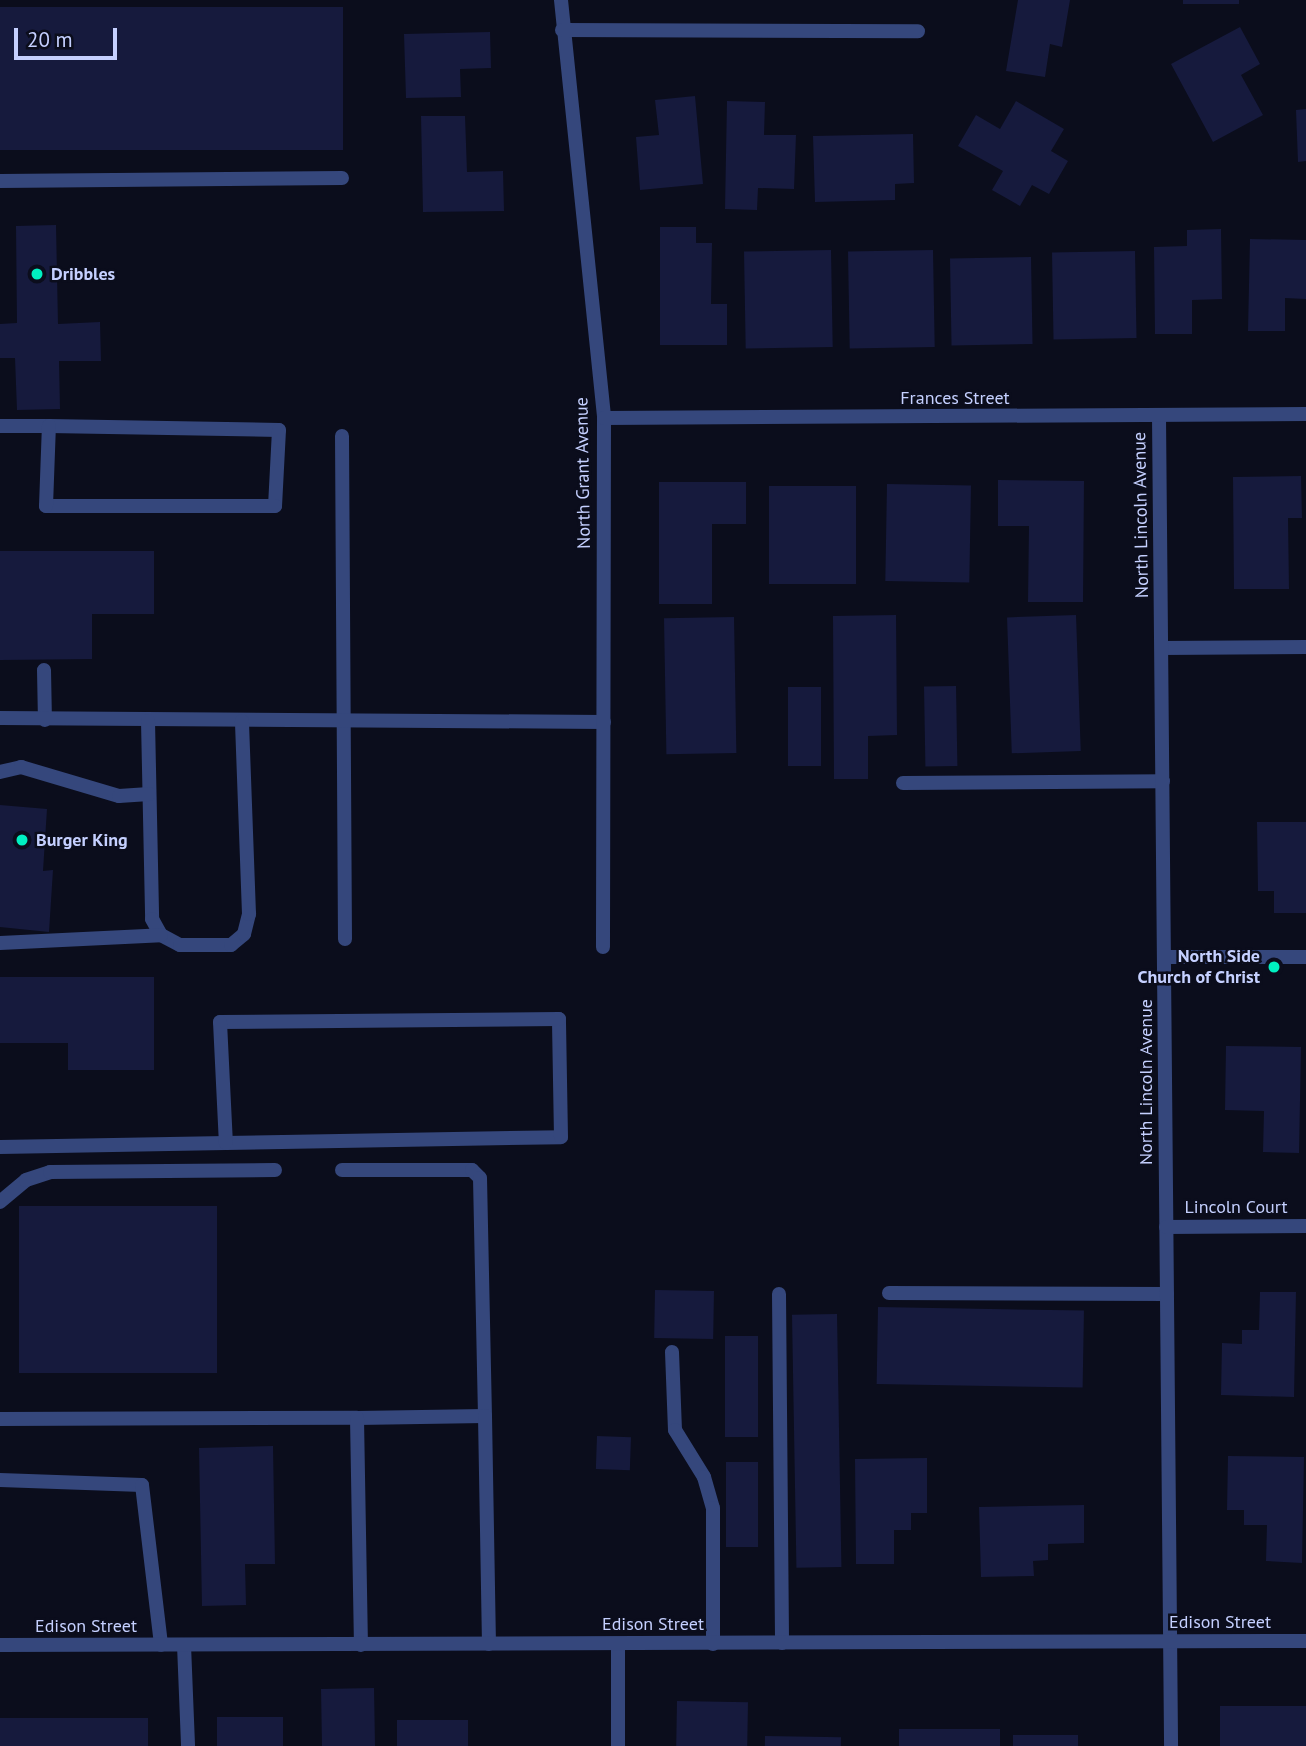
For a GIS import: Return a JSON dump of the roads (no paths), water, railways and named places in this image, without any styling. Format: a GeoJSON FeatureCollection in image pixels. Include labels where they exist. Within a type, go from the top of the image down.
{"type":"FeatureCollection","features":[{"type":"Feature","properties":{"kind":"street","name":"North Grant Avenue"},"geometry":{"type":"LineString","coordinates":[[561,0],[604,418],[603,947]]}},
{"type":"Feature","properties":{"kind":"street"},"geometry":{"type":"LineString","coordinates":[[562,30],[918,31]]}},
{"type":"Feature","properties":{"kind":"street"},"geometry":{"type":"LineString","coordinates":[[0,181],[342,178]]}},
{"type":"Feature","properties":{"kind":"street","name":"Frances Street"},"geometry":{"type":"LineString","coordinates":[[604,418],[1159,417],[1306,414]]}},
{"type":"Feature","properties":{"kind":"street","name":"North Lincoln Avenue"},"geometry":{"type":"LineString","coordinates":[[1159,417],[1171,1746]]}},
{"type":"Feature","properties":{"kind":"street"},"geometry":{"type":"LineString","coordinates":[[0,426],[49,426],[279,430],[275,506],[46,506],[49,426]]}},
{"type":"Feature","properties":{"kind":"street"},"geometry":{"type":"LineString","coordinates":[[342,436],[345,939]]}},
{"type":"Feature","properties":{"kind":"street"},"geometry":{"type":"LineString","coordinates":[[1162,648],[1306,647]]}},
{"type":"Feature","properties":{"kind":"street"},"geometry":{"type":"LineString","coordinates":[[44,670],[45,720]]}},
{"type":"Feature","properties":{"kind":"street"},"geometry":{"type":"LineString","coordinates":[[0,718],[604,722]]}},
{"type":"Feature","properties":{"kind":"street"},"geometry":{"type":"LineString","coordinates":[[148,720],[152,919],[161,935]]}},
{"type":"Feature","properties":{"kind":"street"},"geometry":{"type":"LineString","coordinates":[[0,943],[161,935],[180,945],[231,945],[244,934],[249,914],[242,720]]}},
{"type":"Feature","properties":{"kind":"street"},"geometry":{"type":"LineString","coordinates":[[0,772],[21,767],[119,796],[149,794]]}},
{"type":"Feature","properties":{"kind":"street"},"geometry":{"type":"LineString","coordinates":[[903,783],[1163,780]]}},
{"type":"Feature","properties":{"kind":"street"},"geometry":{"type":"LineString","coordinates":[[1165,957],[1306,957]]}},
{"type":"Feature","properties":{"kind":"street"},"geometry":{"type":"LineString","coordinates":[[0,1147],[226,1143],[561,1137],[559,1019],[220,1022],[226,1143]]}},
{"type":"Feature","properties":{"kind":"street"},"geometry":{"type":"LineString","coordinates":[[0,1202],[26,1180],[50,1171],[275,1170]]}},
{"type":"Feature","properties":{"kind":"street"},"geometry":{"type":"LineString","coordinates":[[342,1170],[472,1170],[480,1178],[489,1644]]}},
{"type":"Feature","properties":{"kind":"street","name":"Lincoln Court"},"geometry":{"type":"LineString","coordinates":[[1166,1227],[1306,1226]]}},
{"type":"Feature","properties":{"kind":"street"},"geometry":{"type":"LineString","coordinates":[[890,1293],[1167,1294]]}},
{"type":"Feature","properties":{"kind":"street"},"geometry":{"type":"LineString","coordinates":[[779,1294],[782,1643]]}},
{"type":"Feature","properties":{"kind":"street"},"geometry":{"type":"LineString","coordinates":[[672,1352],[674,1430],[704,1477],[713,1508],[713,1644]]}},
{"type":"Feature","properties":{"kind":"street"},"geometry":{"type":"LineString","coordinates":[[0,1419],[485,1416]]}},
{"type":"Feature","properties":{"kind":"street"},"geometry":{"type":"LineString","coordinates":[[357,1418],[361,1645]]}},
{"type":"Feature","properties":{"kind":"street"},"geometry":{"type":"LineString","coordinates":[[0,1480],[142,1485],[161,1645]]}},
{"type":"Feature","properties":{"kind":"street","name":"Edison Street"},"geometry":{"type":"LineString","coordinates":[[0,1645],[1306,1641]]}},
{"type":"Feature","properties":{"kind":"street"},"geometry":{"type":"LineString","coordinates":[[618,1644],[618,1746]]}},
{"type":"Feature","properties":{"kind":"street"},"geometry":{"type":"LineString","coordinates":[[184,1645],[188,1746]]}},
{"type":"Feature","properties":{"kind":"place","name":"Dribbles"},"geometry":{"type":"Point","coordinates":[37,274]}},
{"type":"Feature","properties":{"kind":"place","name":"Burger King"},"geometry":{"type":"Point","coordinates":[22,840]}},
{"type":"Feature","properties":{"kind":"place","name":"North Side Church of Christ"},"geometry":{"type":"Point","coordinates":[1274,967]}}]}
